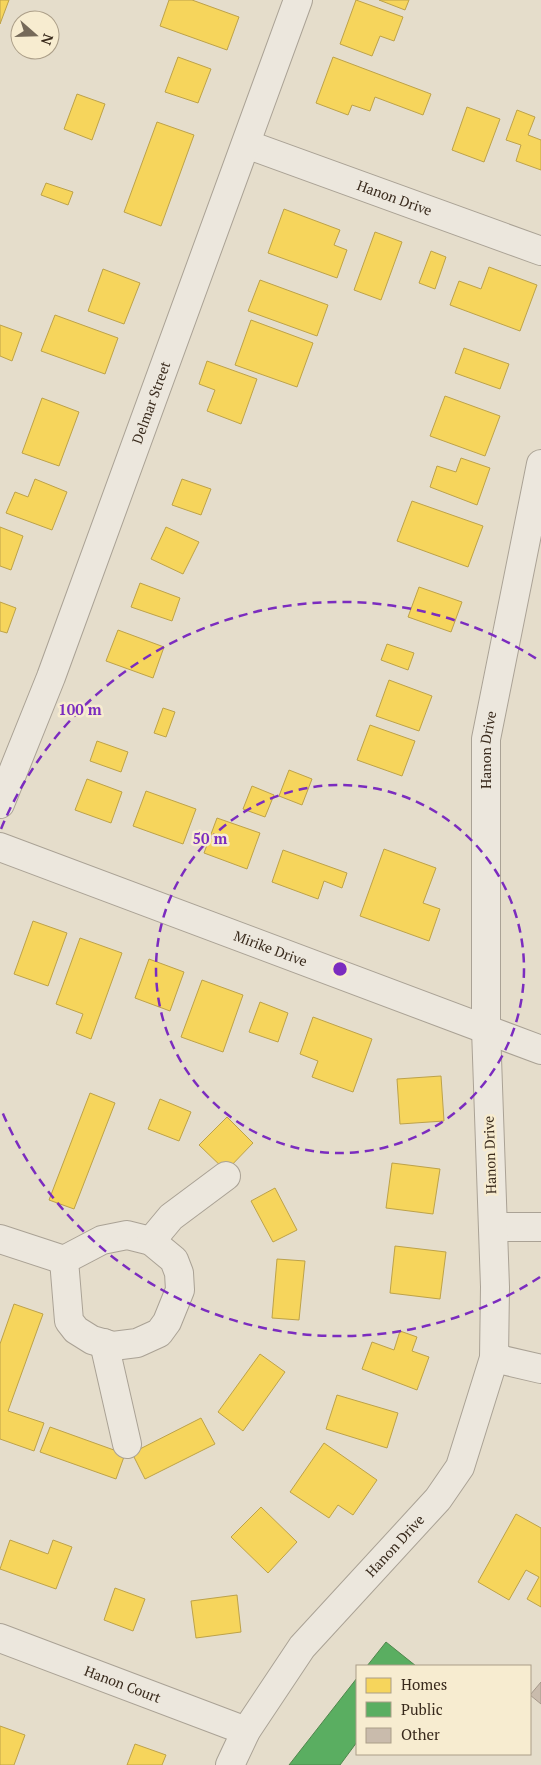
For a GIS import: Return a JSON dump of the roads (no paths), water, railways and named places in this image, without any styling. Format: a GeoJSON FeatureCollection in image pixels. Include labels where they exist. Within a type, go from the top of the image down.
{"type":"FeatureCollection","features":[{"type":"Feature","properties":{"kind":"street","name":"Delmar Street"},"geometry":{"type":"LineString","coordinates":[[0,804],[54,668],[298,0]]}},
{"type":"Feature","properties":{"kind":"street","name":"Hanon Drive"},"geometry":{"type":"LineString","coordinates":[[246,144],[541,251]]}},
{"type":"Feature","properties":{"kind":"street","name":"Hanon Drive"},"geometry":{"type":"LineString","coordinates":[[230,1765],[246,1731],[302,1647],[438,1499],[460,1467],[494,1358],[495,1288],[486,1029],[486,740],[541,464]]}},
{"type":"Feature","properties":{"kind":"street","name":"Mirike Drive"},"geometry":{"type":"LineString","coordinates":[[0,847],[541,1050]]}},
{"type":"Feature","properties":{"kind":"street"},"geometry":{"type":"LineString","coordinates":[[151,1241],[171,1217],[226,1176]]}},
{"type":"Feature","properties":{"kind":"street"},"geometry":{"type":"LineString","coordinates":[[493,1227],[541,1227]]}},
{"type":"Feature","properties":{"kind":"street"},"geometry":{"type":"LineString","coordinates":[[0,1240],[64,1260],[102,1240],[128,1235],[151,1241],[174,1260],[179,1273],[180,1290],[167,1322],[159,1333],[137,1343],[113,1346],[92,1340],[76,1330],[69,1321],[64,1260]]}},
{"type":"Feature","properties":{"kind":"street"},"geometry":{"type":"LineString","coordinates":[[104,1343],[127,1444]]}},
{"type":"Feature","properties":{"kind":"street"},"geometry":{"type":"LineString","coordinates":[[494,1358],[541,1369]]}},
{"type":"Feature","properties":{"kind":"street","name":"Hanon Court"},"geometry":{"type":"LineString","coordinates":[[0,1638],[246,1731]]}}]}
